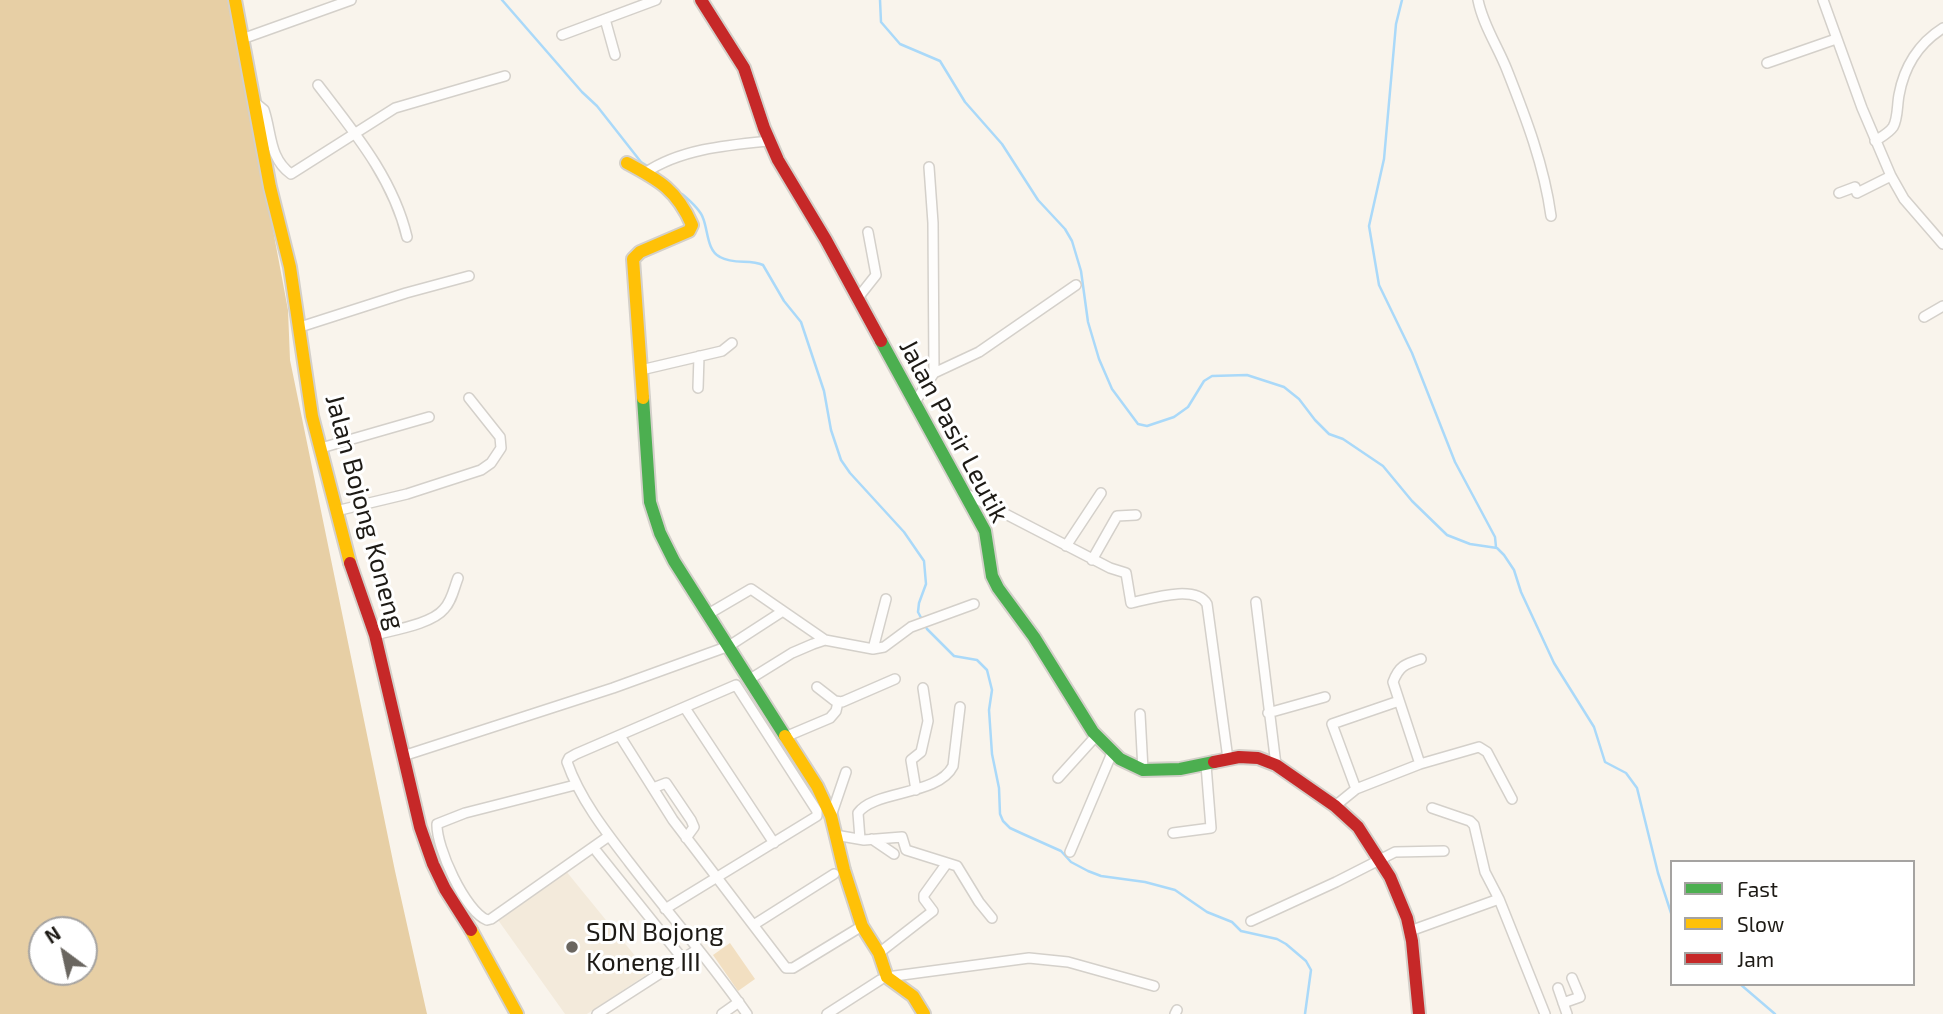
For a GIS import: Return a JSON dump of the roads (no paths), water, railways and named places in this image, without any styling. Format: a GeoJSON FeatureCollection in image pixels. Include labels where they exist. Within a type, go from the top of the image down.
{"type":"FeatureCollection","features":[{"type":"Feature","properties":{"kind":"street","name":"Jalan Bojong Koneng"},"geometry":{"type":"LineString","coordinates":[[235,0],[270,187],[290,267],[312,416],[345,548],[375,635],[420,827],[445,889],[484,951],[517,1014]]}},
{"type":"Feature","properties":{"kind":"street"},"geometry":{"type":"LineString","coordinates":[[242,39],[351,0]]}},
{"type":"Feature","properties":{"kind":"street"},"geometry":{"type":"LineString","coordinates":[[562,35],[656,0]]}},
{"type":"Feature","properties":{"kind":"street","name":"Jalan Pasir Leutik"},"geometry":{"type":"LineString","coordinates":[[701,0],[744,68],[778,160],[985,531],[992,576],[998,588],[1034,637],[1096,736],[1129,765],[1143,770]]}},
{"type":"Feature","properties":{"kind":"street"},"geometry":{"type":"LineString","coordinates":[[1478,0],[1540,159],[1551,216]]}},
{"type":"Feature","properties":{"kind":"street"},"geometry":{"type":"LineString","coordinates":[[1823,0],[1875,141],[1892,176],[1904,199],[1943,244]]}},
{"type":"Feature","properties":{"kind":"street"},"geometry":{"type":"LineString","coordinates":[[605,19],[615,55]]}},
{"type":"Feature","properties":{"kind":"street"},"geometry":{"type":"LineString","coordinates":[[1875,141],[1890,131],[1895,122],[1899,91],[1913,55],[1919,47],[1943,29]]}},
{"type":"Feature","properties":{"kind":"street"},"geometry":{"type":"LineString","coordinates":[[1767,63],[1836,38]]}},
{"type":"Feature","properties":{"kind":"street"},"geometry":{"type":"LineString","coordinates":[[253,101],[264,110],[274,157],[290,174],[395,108],[505,76]]}},
{"type":"Feature","properties":{"kind":"street"},"geometry":{"type":"LineString","coordinates":[[318,85],[355,133],[388,184],[407,237]]}},
{"type":"Feature","properties":{"kind":"street"},"geometry":{"type":"LineString","coordinates":[[645,173],[662,161],[704,150],[769,141]]}},
{"type":"Feature","properties":{"kind":"street"},"geometry":{"type":"LineString","coordinates":[[626,163],[667,185],[679,197],[692,225],[689,231],[640,252],[633,258],[653,519],[674,560],[817,786],[831,816],[862,926],[879,953],[884,978],[913,996],[924,1014]]}},
{"type":"Feature","properties":{"kind":"street"},"geometry":{"type":"LineString","coordinates":[[929,167],[933,223],[934,373]]}},
{"type":"Feature","properties":{"kind":"street"},"geometry":{"type":"LineString","coordinates":[[1839,193],[1855,185],[1857,193],[1892,176]]}},
{"type":"Feature","properties":{"kind":"street"},"geometry":{"type":"LineString","coordinates":[[857,299],[876,275],[868,232]]}},
{"type":"Feature","properties":{"kind":"street"},"geometry":{"type":"LineString","coordinates":[[300,327],[469,276]]}},
{"type":"Feature","properties":{"kind":"street"},"geometry":{"type":"LineString","coordinates":[[915,402],[934,373],[979,352],[1076,285]]}},
{"type":"Feature","properties":{"kind":"street"},"geometry":{"type":"LineString","coordinates":[[1924,317],[1943,306]]}},
{"type":"Feature","properties":{"kind":"street"},"geometry":{"type":"LineString","coordinates":[[641,370],[726,350],[732,343]]}},
{"type":"Feature","properties":{"kind":"street"},"geometry":{"type":"LineString","coordinates":[[698,388],[699,356]]}},
{"type":"Feature","properties":{"kind":"street"},"geometry":{"type":"LineString","coordinates":[[336,511],[407,494],[481,470],[491,463],[501,448],[500,437],[469,398]]}},
{"type":"Feature","properties":{"kind":"street"},"geometry":{"type":"LineString","coordinates":[[321,448],[429,417]]}},
{"type":"Feature","properties":{"kind":"street"},"geometry":{"type":"LineString","coordinates":[[962,491],[1066,546],[1126,573],[1131,603],[1192,593],[1203,597],[1228,759]]}},
{"type":"Feature","properties":{"kind":"street"},"geometry":{"type":"LineString","coordinates":[[1066,546],[1101,493]]}},
{"type":"Feature","properties":{"kind":"street"},"geometry":{"type":"LineString","coordinates":[[1092,559],[1116,516],[1136,515]]}},
{"type":"Feature","properties":{"kind":"street"},"geometry":{"type":"LineString","coordinates":[[375,635],[440,614],[450,602],[458,578]]}},
{"type":"Feature","properties":{"kind":"street"},"geometry":{"type":"LineString","coordinates":[[710,613],[751,589],[825,640],[873,649],[884,647],[911,627],[974,604]]}},
{"type":"Feature","properties":{"kind":"street"},"geometry":{"type":"LineString","coordinates":[[873,649],[886,599]]}},
{"type":"Feature","properties":{"kind":"street"},"geometry":{"type":"LineString","coordinates":[[1256,602],[1276,765]]}},
{"type":"Feature","properties":{"kind":"street"},"geometry":{"type":"LineString","coordinates":[[403,757],[614,688],[729,646],[783,611]]}},
{"type":"Feature","properties":{"kind":"street"},"geometry":{"type":"LineString","coordinates":[[750,680],[792,653],[825,640]]}},
{"type":"Feature","properties":{"kind":"street"},"geometry":{"type":"LineString","coordinates":[[1420,764],[1393,682],[1398,669],[1421,659]]}},
{"type":"Feature","properties":{"kind":"street"},"geometry":{"type":"LineString","coordinates":[[817,687],[838,702],[895,678]]}},
{"type":"Feature","properties":{"kind":"street"},"geometry":{"type":"LineString","coordinates":[[665,909],[817,816],[817,811],[736,685],[569,758],[567,762],[575,785],[608,836],[665,909],[698,949],[741,1010],[722,1014]]}},
{"type":"Feature","properties":{"kind":"street"},"geometry":{"type":"LineString","coordinates":[[916,790],[911,760],[921,752],[928,720],[923,688]]}},
{"type":"Feature","properties":{"kind":"street"},"geometry":{"type":"LineString","coordinates":[[1268,713],[1325,697]]}},
{"type":"Feature","properties":{"kind":"street"},"geometry":{"type":"LineString","coordinates":[[1356,789],[1332,723],[1399,701]]}},
{"type":"Feature","properties":{"kind":"street"},"geometry":{"type":"LineString","coordinates":[[785,737],[830,718],[836,712],[838,702]]}},
{"type":"Feature","properties":{"kind":"street"},"geometry":{"type":"LineString","coordinates":[[860,839],[858,817],[862,807],[916,790],[951,769],[960,707]]}},
{"type":"Feature","properties":{"kind":"street"},"geometry":{"type":"LineString","coordinates":[[685,708],[774,843]]}},
{"type":"Feature","properties":{"kind":"street"},"geometry":{"type":"LineString","coordinates":[[1140,714],[1143,770],[1180,769],[1228,759],[1258,758],[1276,765],[1335,806],[1359,827],[1398,893],[1410,931],[1419,1014]]}},
{"type":"Feature","properties":{"kind":"street"},"geometry":{"type":"LineString","coordinates":[[620,736],[686,838],[789,969],[862,926]]}},
{"type":"Feature","properties":{"kind":"street"},"geometry":{"type":"LineString","coordinates":[[1058,778],[1096,736]]}},
{"type":"Feature","properties":{"kind":"street"},"geometry":{"type":"LineString","coordinates":[[1335,806],[1356,789],[1420,764],[1479,747],[1483,748],[1512,799]]}},
{"type":"Feature","properties":{"kind":"street"},"geometry":{"type":"LineString","coordinates":[[1070,852],[1112,752]]}},
{"type":"Feature","properties":{"kind":"street"},"geometry":{"type":"LineString","coordinates":[[1172,833],[1211,828],[1206,765]]}},
{"type":"Feature","properties":{"kind":"street"},"geometry":{"type":"LineString","coordinates":[[831,816],[846,772]]}},
{"type":"Feature","properties":{"kind":"street"},"geometry":{"type":"LineString","coordinates":[[653,788],[666,783],[685,810],[694,827],[686,838]]}},
{"type":"Feature","properties":{"kind":"street"},"geometry":{"type":"LineString","coordinates":[[575,785],[465,813],[437,824],[438,839],[445,859],[470,903],[480,916],[491,919],[608,836]]}},
{"type":"Feature","properties":{"kind":"street"},"geometry":{"type":"LineString","coordinates":[[1432,808],[1470,821],[1474,825],[1485,872],[1499,899],[1545,1014]]}},
{"type":"Feature","properties":{"kind":"street"},"geometry":{"type":"LineString","coordinates":[[835,835],[860,839],[902,837],[906,850],[957,866],[992,918]]}},
{"type":"Feature","properties":{"kind":"street"},"geometry":{"type":"LineString","coordinates":[[872,839],[894,854]]}},
{"type":"Feature","properties":{"kind":"street"},"geometry":{"type":"LineString","coordinates":[[1251,921],[1336,883],[1398,850],[1444,851]]}},
{"type":"Feature","properties":{"kind":"street"},"geometry":{"type":"LineString","coordinates":[[597,852],[682,958]]}},
{"type":"Feature","properties":{"kind":"street"},"geometry":{"type":"LineString","coordinates":[[879,953],[933,911],[924,895],[947,863]]}},
{"type":"Feature","properties":{"kind":"street"},"geometry":{"type":"LineString","coordinates":[[755,925],[834,874]]}},
{"type":"Feature","properties":{"kind":"street"},"geometry":{"type":"LineString","coordinates":[[1410,931],[1499,899]]}},
{"type":"Feature","properties":{"kind":"street"},"geometry":{"type":"LineString","coordinates":[[597,1014],[698,949]]}},
{"type":"Feature","properties":{"kind":"street"},"geometry":{"type":"LineString","coordinates":[[827,1014],[884,978],[1029,958],[1068,962],[1154,986]]}},
{"type":"Feature","properties":{"kind":"street"},"geometry":{"type":"LineString","coordinates":[[1563,1003],[1580,997],[1572,978]]}},
{"type":"Feature","properties":{"kind":"street"},"geometry":{"type":"LineString","coordinates":[[1558,988],[1567,1014]]}},
{"type":"Feature","properties":{"kind":"waterway"},"geometry":{"type":"LineString","coordinates":[[502,0],[597,106],[641,162],[649,167]]}},
{"type":"Feature","properties":{"kind":"waterway"},"geometry":{"type":"LineString","coordinates":[[880,0],[881,22],[900,44],[940,61],[965,102],[1002,144],[1038,200],[1065,229],[1072,241],[1081,271],[1088,322],[1099,359],[1112,389],[1138,424],[1147,426],[1174,417],[1188,407],[1204,381],[1212,376],[1247,375],[1284,387],[1299,399],[1329,434],[1343,439],[1383,466],[1412,501],[1447,535],[1470,544],[1497,548],[1504,555],[1514,570],[1521,592],[1554,663],[1594,727],[1605,762],[1626,773],[1637,788],[1670,910]]}},
{"type":"Feature","properties":{"kind":"waterway"},"geometry":{"type":"LineString","coordinates":[[1402,0],[1396,24],[1384,159],[1369,226],[1379,285],[1412,353],[1455,462],[1495,537],[1496,547]]}},
{"type":"Feature","properties":{"kind":"waterway"},"geometry":{"type":"LineString","coordinates":[[682,194],[702,215],[710,245],[716,254],[731,261],[763,265],[784,301],[801,322],[824,391],[831,430],[841,460],[904,532],[924,561],[926,584],[918,612],[927,629],[954,656],[977,660],[987,670],[992,690],[989,710],[992,754],[1003,821],[1010,828],[1061,851],[1071,862],[1088,871],[1101,876],[1145,882],[1175,890],[1207,912],[1232,922],[1241,931],[1277,939],[1286,944],[1306,961],[1311,970],[1305,1014]]}},
{"type":"Feature","properties":{"kind":"waterway"},"geometry":{"type":"LineString","coordinates":[[1742,986],[1775,1014]]}},
{"type":"Feature","properties":{"kind":"place","name":"SDN Bojong Koneng III"},"geometry":{"type":"Point","coordinates":[572,947]}}]}
